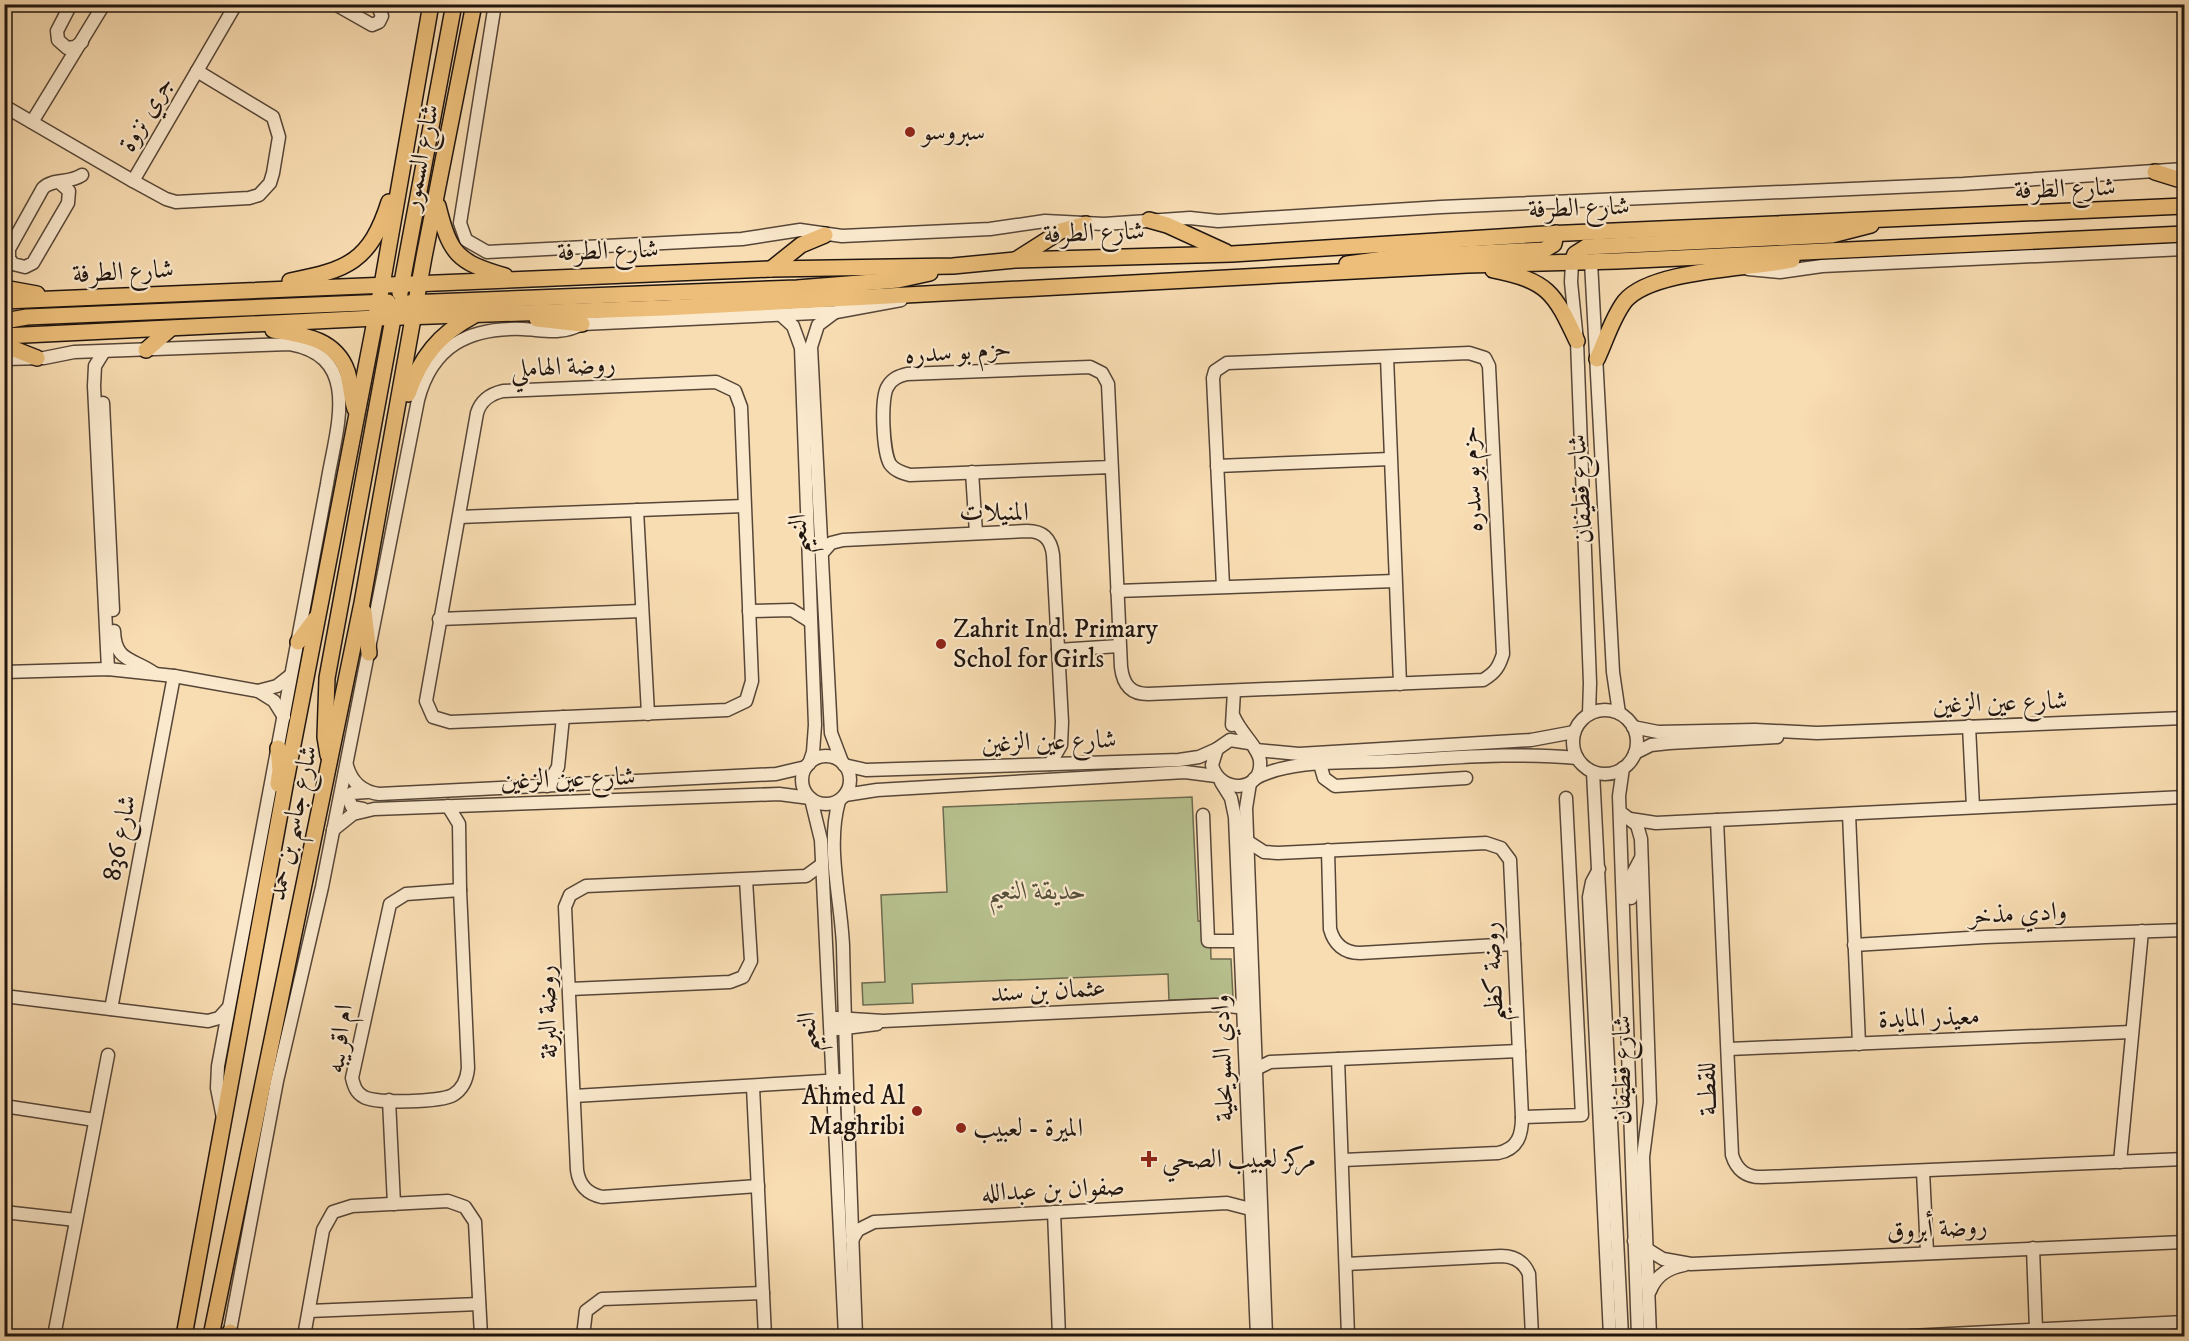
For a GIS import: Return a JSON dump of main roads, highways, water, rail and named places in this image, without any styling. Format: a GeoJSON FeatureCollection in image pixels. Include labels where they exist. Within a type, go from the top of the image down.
{"type":"FeatureCollection","features":[{"type":"Feature","properties":{"kind":"main road","name":"شارع السمور"},"geometry":{"type":"LineString","coordinates":[[382,285],[431,4]]}},
{"type":"Feature","properties":{"kind":"main road"},"geometry":{"type":"LineString","coordinates":[[330,766],[325,737],[327,678],[454,4]]}},
{"type":"Feature","properties":{"kind":"main road","name":"شارع السمور"},"geometry":{"type":"LineString","coordinates":[[420,284],[474,4]]}},
{"type":"Feature","properties":{"kind":"main road"},"geometry":{"type":"LineString","coordinates":[[2155,172],[2184,181]]}},
{"type":"Feature","properties":{"kind":"main road"},"geometry":{"type":"LineString","coordinates":[[267,290],[290,281],[334,272],[354,260],[375,236],[400,182]]}},
{"type":"Feature","properties":{"kind":"main road"},"geometry":{"type":"LineString","coordinates":[[437,201],[445,234],[452,249],[472,264],[513,279]]}},
{"type":"Feature","properties":{"kind":"main road","name":"شارع الطرفة"},"geometry":{"type":"LineString","coordinates":[[4,336],[376,318],[420,284],[771,269],[953,266],[1015,260],[1232,254],[1556,233],[2184,206]]}},
{"type":"Feature","properties":{"kind":"main road"},"geometry":{"type":"LineString","coordinates":[[1572,233],[1589,254],[1832,235],[1889,219]]}},
{"type":"Feature","properties":{"kind":"main road"},"geometry":{"type":"LineString","coordinates":[[1149,220],[1167,225],[1232,254]]}},
{"type":"Feature","properties":{"kind":"main road"},"geometry":{"type":"LineString","coordinates":[[1015,260],[1061,231],[1086,224]]}},
{"type":"Feature","properties":{"kind":"main road"},"geometry":{"type":"LineString","coordinates":[[1303,275],[1386,258],[1544,250],[1554,244],[1556,233]]}},
{"type":"Feature","properties":{"kind":"main road","name":"شارع الطرفة"},"geometry":{"type":"LineString","coordinates":[[415,318],[920,296],[1572,262],[1577,252],[1589,254],[1830,251],[2184,234]]}},
{"type":"Feature","properties":{"kind":"main road"},"geometry":{"type":"LineString","coordinates":[[771,269],[801,245],[825,235]]}},
{"type":"Feature","properties":{"kind":"main road"},"geometry":{"type":"LineString","coordinates":[[1597,359],[1617,314],[1637,290],[1668,278],[1747,268],[1830,251]]}},
{"type":"Feature","properties":{"kind":"main road"},"geometry":{"type":"LineString","coordinates":[[4,321],[27,317],[797,288],[898,280],[953,266]]}},
{"type":"Feature","properties":{"kind":"main road"},"geometry":{"type":"LineString","coordinates":[[1467,266],[1518,276],[1543,287],[1555,299],[1577,341]]}},
{"type":"Feature","properties":{"kind":"main road","name":"شارع الطرفة"},"geometry":{"type":"LineString","coordinates":[[4,301],[382,285],[398,302]]}},
{"type":"Feature","properties":{"kind":"main road"},"geometry":{"type":"LineString","coordinates":[[4,288],[58,299]]}},
{"type":"Feature","properties":{"kind":"main road"},"geometry":{"type":"LineString","coordinates":[[398,302],[415,318]]}},
{"type":"Feature","properties":{"kind":"main road"},"geometry":{"type":"LineString","coordinates":[[516,313],[548,321],[582,324]]}},
{"type":"Feature","properties":{"kind":"main road"},"geometry":{"type":"LineString","coordinates":[[394,426],[422,359],[450,330],[476,315]]}},
{"type":"Feature","properties":{"kind":"main road","name":"شارع جاسم بن حمد"},"geometry":{"type":"LineString","coordinates":[[184,1336],[279,821],[376,318]]}},
{"type":"Feature","properties":{"kind":"main road","name":"شارع جاسم بن حمد"},"geometry":{"type":"LineString","coordinates":[[211,1336],[330,766],[415,318]]}},
{"type":"Feature","properties":{"kind":"main road"},"geometry":{"type":"LineString","coordinates":[[252,324],[312,337],[331,348],[347,371],[357,414]]}},
{"type":"Feature","properties":{"kind":"main road"},"geometry":{"type":"LineString","coordinates":[[146,350],[170,329]]}},
{"type":"Feature","properties":{"kind":"main road"},"geometry":{"type":"LineString","coordinates":[[4,345],[37,358]]}},
{"type":"Feature","properties":{"kind":"main road"},"geometry":{"type":"LineString","coordinates":[[362,603],[369,653]]}},
{"type":"Feature","properties":{"kind":"main road"},"geometry":{"type":"LineString","coordinates":[[298,642],[318,616]]}},
{"type":"Feature","properties":{"kind":"main road"},"geometry":{"type":"LineString","coordinates":[[278,748],[280,770],[275,801],[279,821]]}},
{"type":"Feature","properties":{"kind":"place","name":"سبروسو"},"geometry":{"type":"Point","coordinates":[910,132]}},
{"type":"Feature","properties":{"kind":"place","name":"Zahrit Ind. Primary Schol for Girls"},"geometry":{"type":"Point","coordinates":[941,644]}},
{"type":"Feature","properties":{"kind":"place","name":"Ahmed Al Maghribi"},"geometry":{"type":"Point","coordinates":[917,1111]}},
{"type":"Feature","properties":{"kind":"place","name":"الميرة - لعبيب"},"geometry":{"type":"Point","coordinates":[961,1128]}},
{"type":"Feature","properties":{"kind":"place","name":"مركز لعبيب الصحي"},"geometry":{"type":"Point","coordinates":[1149,1159]}},
{"type":"Feature","properties":{"kind":"park label","name":"حديقة النعيم"},"geometry":{"type":"Point","coordinates":[1037,891]}}]}
